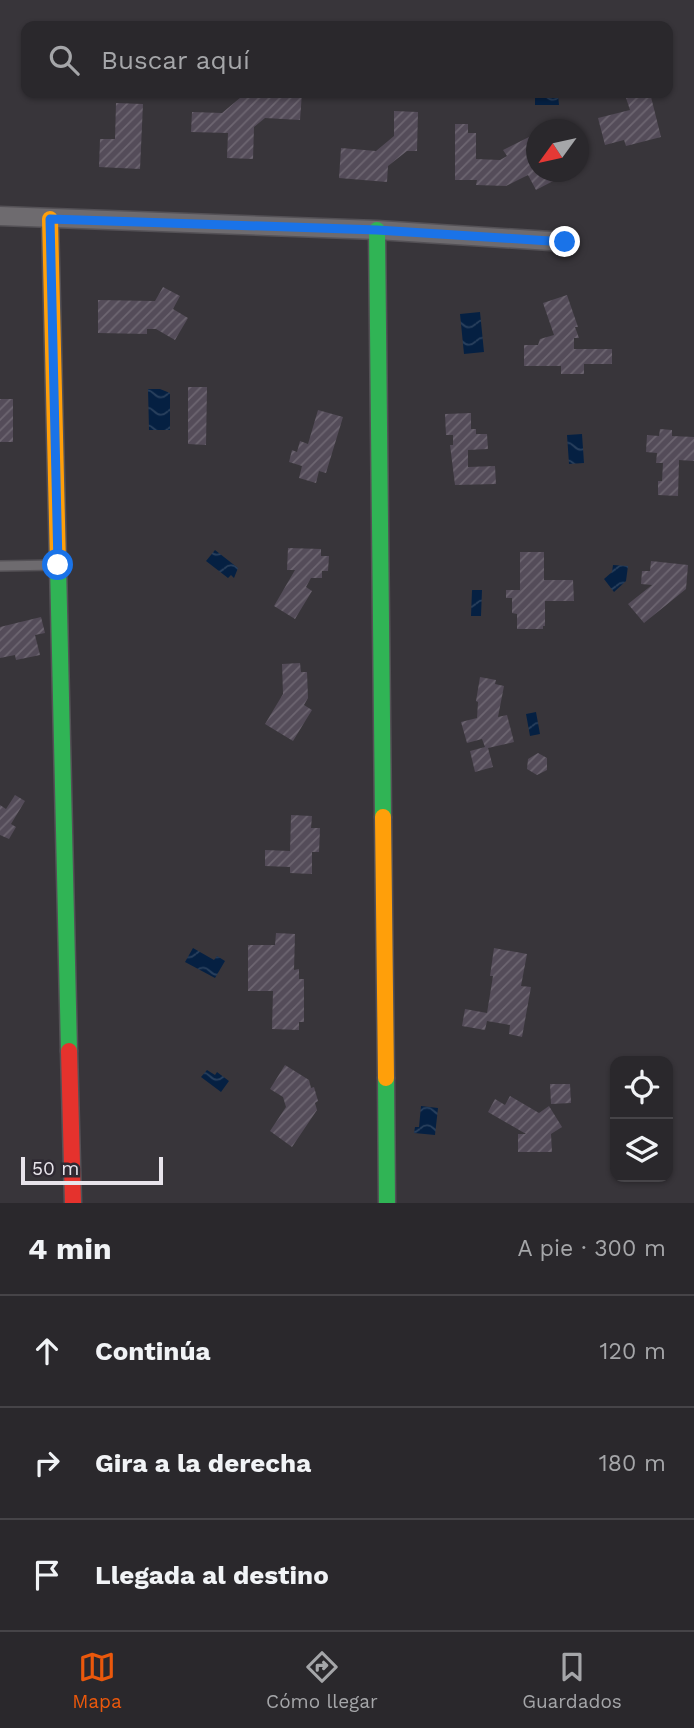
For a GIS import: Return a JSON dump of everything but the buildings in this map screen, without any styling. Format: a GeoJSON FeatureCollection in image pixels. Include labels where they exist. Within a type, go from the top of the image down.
{"type":"FeatureCollection","features":[{"type":"Feature","properties":{"kind":"street"},"geometry":{"type":"LineString","coordinates":[[0,216],[377,230],[565,242]]}},
{"type":"Feature","properties":{"kind":"street"},"geometry":{"type":"LineString","coordinates":[[50,219],[73,1203]]}},
{"type":"Feature","properties":{"kind":"street"},"geometry":{"type":"LineString","coordinates":[[377,230],[387,1203]]}},
{"type":"Feature","properties":{"kind":"lane"},"geometry":{"type":"LineString","coordinates":[[0,566],[58,565]]}},
{"type":"Feature","properties":{"kind":"water"},"geometry":{"type":"Polygon","coordinates":[[[535,98],[558,98],[559,105],[535,105],[535,98]]]}},
{"type":"Feature","properties":{"kind":"water"},"geometry":{"type":"Polygon","coordinates":[[[480,312],[484,352],[464,354],[460,314],[480,312]]]}},
{"type":"Feature","properties":{"kind":"water"},"geometry":{"type":"Polygon","coordinates":[[[148,389],[160,389],[170,393],[170,430],[149,430],[148,389]]]}},
{"type":"Feature","properties":{"kind":"water"},"geometry":{"type":"Polygon","coordinates":[[[582,434],[584,463],[569,464],[567,435],[582,434]]]}},
{"type":"Feature","properties":{"kind":"water"},"geometry":{"type":"Polygon","coordinates":[[[215,550],[238,568],[234,578],[231,575],[228,578],[206,561],[215,550]]]}},
{"type":"Feature","properties":{"kind":"water"},"geometry":{"type":"Polygon","coordinates":[[[613,565],[628,566],[626,581],[614,592],[604,579],[612,572],[613,565]]]}},
{"type":"Feature","properties":{"kind":"water"},"geometry":{"type":"Polygon","coordinates":[[[472,590],[482,590],[481,616],[471,616],[472,590]]]}},
{"type":"Feature","properties":{"kind":"water"},"geometry":{"type":"Polygon","coordinates":[[[536,712],[540,734],[530,736],[526,714],[536,712]]]}},
{"type":"Feature","properties":{"kind":"water"},"geometry":{"type":"Polygon","coordinates":[[[193,948],[214,960],[217,956],[225,961],[215,978],[185,962],[193,948]]]}},
{"type":"Feature","properties":{"kind":"water"},"geometry":{"type":"Polygon","coordinates":[[[207,1070],[215,1075],[217,1072],[229,1081],[221,1092],[201,1077],[207,1070]]]}},
{"type":"Feature","properties":{"kind":"water"},"geometry":{"type":"Polygon","coordinates":[[[421,1106],[438,1108],[435,1135],[414,1133],[415,1127],[419,1127],[421,1106]]]}},
{"type":"Feature","properties":{"kind":"traffic: fast"},"geometry":{"type":"LineString","coordinates":[[377,230],[383,817]]}},
{"type":"Feature","properties":{"kind":"traffic: fast"},"geometry":{"type":"LineString","coordinates":[[58,565],[69,1051]]}},
{"type":"Feature","properties":{"kind":"traffic: fast"},"geometry":{"type":"LineString","coordinates":[[386,1078],[387,1203]]}},
{"type":"Feature","properties":{"kind":"traffic: slow"},"geometry":{"type":"LineString","coordinates":[[50,219],[58,565]]}},
{"type":"Feature","properties":{"kind":"traffic: slow"},"geometry":{"type":"LineString","coordinates":[[383,817],[386,1078]]}},
{"type":"Feature","properties":{"kind":"traffic: jam"},"geometry":{"type":"LineString","coordinates":[[69,1051],[73,1203]]}},
{"type":"Feature","properties":{"kind":"route"},"geometry":{"type":"LineString","coordinates":[[58,565],[50,219],[377,230],[565,242]]}}]}
